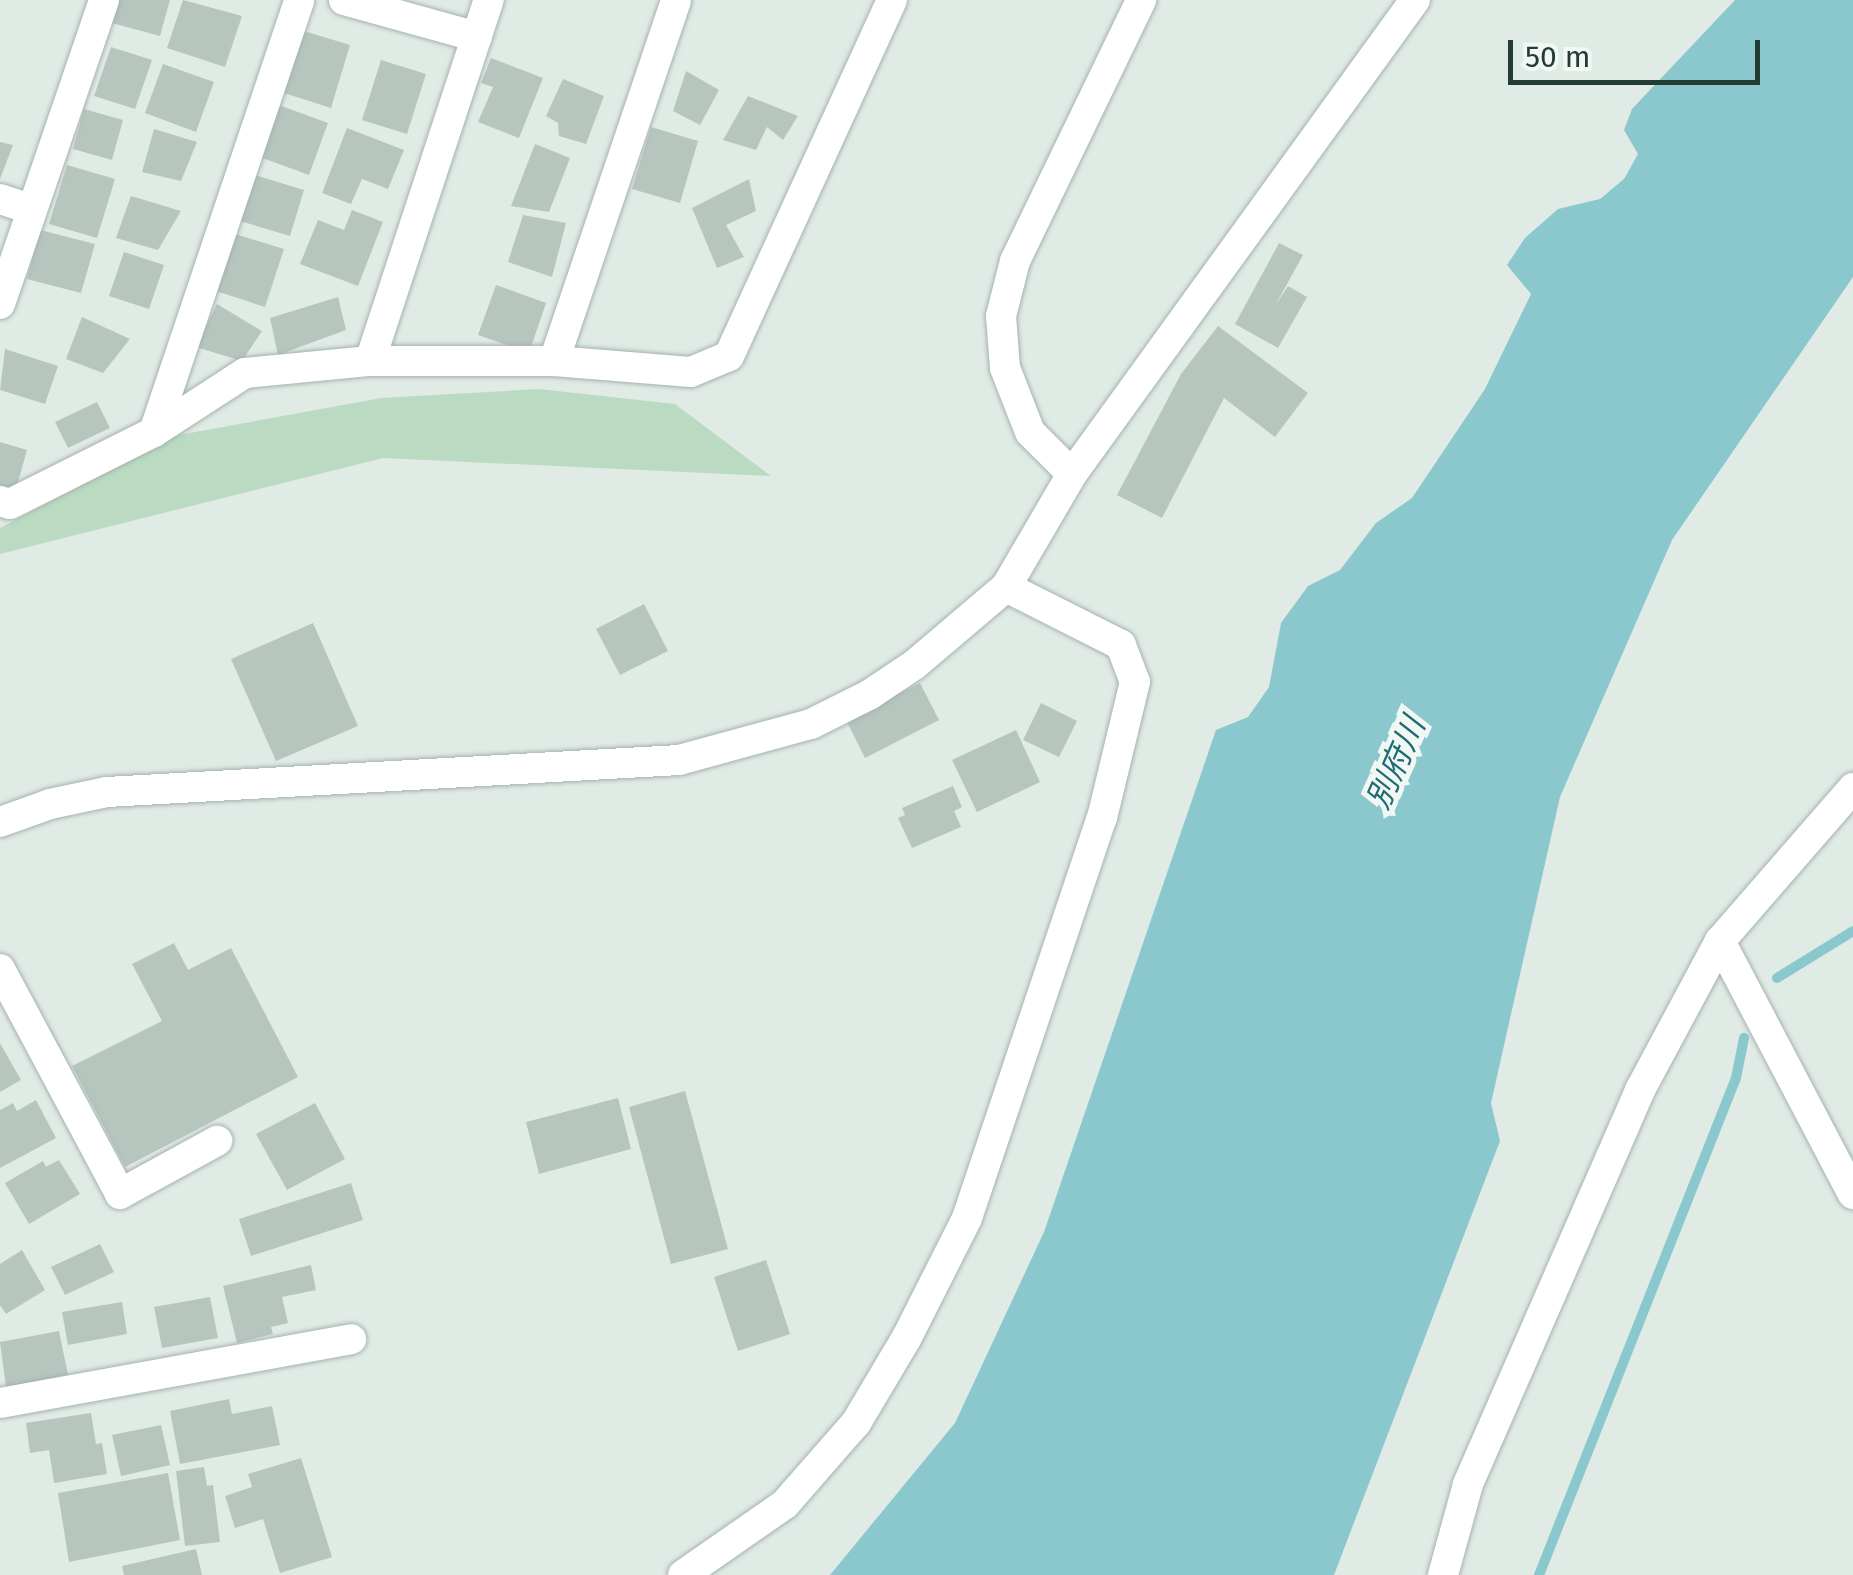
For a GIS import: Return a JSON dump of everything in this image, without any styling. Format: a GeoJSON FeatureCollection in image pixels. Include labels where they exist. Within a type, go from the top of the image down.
{"type":"FeatureCollection","features":[{"type":"Feature","properties":{"kind":"street"},"geometry":{"type":"LineString","coordinates":[[0,304],[104,0]]}},
{"type":"Feature","properties":{"kind":"street"},"geometry":{"type":"LineString","coordinates":[[154,432],[299,0]]}},
{"type":"Feature","properties":{"kind":"street"},"geometry":{"type":"LineString","coordinates":[[344,0],[477,38]]}},
{"type":"Feature","properties":{"kind":"street"},"geometry":{"type":"LineString","coordinates":[[370,361],[489,0]]}},
{"type":"Feature","properties":{"kind":"street"},"geometry":{"type":"LineString","coordinates":[[554,360],[676,0]]}},
{"type":"Feature","properties":{"kind":"street"},"geometry":{"type":"LineString","coordinates":[[0,501],[10,504],[154,432],[245,373],[370,361],[554,360],[690,372],[729,356],[892,0]]}},
{"type":"Feature","properties":{"kind":"street"},"geometry":{"type":"LineString","coordinates":[[1072,474],[1030,432],[1006,368],[1001,316],[1016,261],[1141,0]]}},
{"type":"Feature","properties":{"kind":"street"},"geometry":{"type":"LineString","coordinates":[[0,822],[50,804],[107,792],[679,760],[752,744],[811,724],[869,695],[914,666],[1006,587],[1072,474],[1415,0]]}},
{"type":"Feature","properties":{"kind":"street"},"geometry":{"type":"LineString","coordinates":[[0,199],[31,210]]}},
{"type":"Feature","properties":{"kind":"street"},"geometry":{"type":"LineString","coordinates":[[683,1575],[785,1504],[856,1422],[907,1337],[967,1218],[1102,818],[1134,682],[1121,645],[1006,587]]}},
{"type":"Feature","properties":{"kind":"street"},"geometry":{"type":"LineString","coordinates":[[1444,1575],[1476,1466],[1640,1090],[1720,942],[1853,788]]}},
{"type":"Feature","properties":{"kind":"street"},"geometry":{"type":"LineString","coordinates":[[1720,942],[1853,1194]]}},
{"type":"Feature","properties":{"kind":"street"},"geometry":{"type":"LineString","coordinates":[[0,969],[120,1194],[217,1142]]}},
{"type":"Feature","properties":{"kind":"street"},"geometry":{"type":"LineString","coordinates":[[0,1403],[350,1338]]}},
{"type":"Feature","properties":{"kind":"green space"},"geometry":{"type":"Polygon","coordinates":[[[539,389],[675,404],[771,476],[383,458],[0,554],[0,528],[179,435],[381,398],[539,389]]]}},
{"type":"Feature","properties":{"kind":"water","name":"別府川"},"geometry":{"type":"Polygon","coordinates":[[[1735,0],[1853,0],[1853,277],[1672,540],[1560,797],[1491,1103],[1500,1141],[1334,1575],[830,1575],[955,1423],[1044,1232],[1216,730],[1248,717],[1269,687],[1281,623],[1308,586],[1340,570],[1376,523],[1412,498],[1485,389],[1531,294],[1507,265],[1525,238],[1558,209],[1600,199],[1624,179],[1638,154],[1624,130],[1632,109],[1735,0]]]}},
{"type":"Feature","properties":{"kind":"building"},"geometry":{"type":"Polygon","coordinates":[[[118,0],[170,0],[160,36],[112,23],[118,0]]]}},
{"type":"Feature","properties":{"kind":"building"},"geometry":{"type":"Polygon","coordinates":[[[183,0],[242,16],[225,67],[167,48],[183,0]]]}},
{"type":"Feature","properties":{"kind":"building"},"geometry":{"type":"Polygon","coordinates":[[[304,31],[350,45],[331,108],[284,93],[304,31]]]}},
{"type":"Feature","properties":{"kind":"building"},"geometry":{"type":"Polygon","coordinates":[[[111,47],[152,60],[135,109],[94,96],[111,47]]]}},
{"type":"Feature","properties":{"kind":"building"},"geometry":{"type":"Polygon","coordinates":[[[491,58],[543,78],[519,138],[478,122],[493,87],[481,83],[491,58]]]}},
{"type":"Feature","properties":{"kind":"building"},"geometry":{"type":"Polygon","coordinates":[[[381,60],[426,74],[407,134],[362,120],[381,60]]]}},
{"type":"Feature","properties":{"kind":"building"},"geometry":{"type":"Polygon","coordinates":[[[163,64],[214,82],[196,132],[145,113],[163,64]]]}},
{"type":"Feature","properties":{"kind":"building"},"geometry":{"type":"Polygon","coordinates":[[[686,71],[719,90],[700,125],[673,111],[686,71]]]}},
{"type":"Feature","properties":{"kind":"building"},"geometry":{"type":"Polygon","coordinates":[[[563,79],[604,96],[586,144],[559,136],[558,123],[546,116],[563,79]]]}},
{"type":"Feature","properties":{"kind":"building"},"geometry":{"type":"Polygon","coordinates":[[[748,96],[798,116],[783,140],[767,127],[756,150],[723,140],[748,96]]]}},
{"type":"Feature","properties":{"kind":"building"},"geometry":{"type":"Polygon","coordinates":[[[276,104],[328,123],[309,175],[257,156],[276,104]]]}},
{"type":"Feature","properties":{"kind":"building"},"geometry":{"type":"Polygon","coordinates":[[[84,109],[123,120],[112,160],[73,149],[84,109]]]}},
{"type":"Feature","properties":{"kind":"building"},"geometry":{"type":"Polygon","coordinates":[[[651,127],[698,141],[680,203],[632,189],[651,127]]]}},
{"type":"Feature","properties":{"kind":"building"},"geometry":{"type":"Polygon","coordinates":[[[347,128],[404,150],[388,189],[362,179],[351,204],[322,193],[347,128]]]}},
{"type":"Feature","properties":{"kind":"building"},"geometry":{"type":"Polygon","coordinates":[[[154,129],[197,142],[181,181],[142,172],[154,129]]]}},
{"type":"Feature","properties":{"kind":"building"},"geometry":{"type":"Polygon","coordinates":[[[0,142],[13,145],[0,179],[0,142]]]}},
{"type":"Feature","properties":{"kind":"building"},"geometry":{"type":"Polygon","coordinates":[[[535,144],[570,158],[549,212],[511,206],[535,144]]]}},
{"type":"Feature","properties":{"kind":"building"},"geometry":{"type":"Polygon","coordinates":[[[67,165],[115,179],[97,238],[49,224],[67,165]]]}},
{"type":"Feature","properties":{"kind":"building"},"geometry":{"type":"Polygon","coordinates":[[[255,175],[304,190],[290,236],[240,221],[255,175]]]}},
{"type":"Feature","properties":{"kind":"building"},"geometry":{"type":"Polygon","coordinates":[[[749,179],[756,211],[726,225],[744,257],[717,268],[692,208],[749,179]]]}},
{"type":"Feature","properties":{"kind":"building"},"geometry":{"type":"Polygon","coordinates":[[[131,196],[181,211],[158,250],[116,238],[131,196]]]}},
{"type":"Feature","properties":{"kind":"building"},"geometry":{"type":"Polygon","coordinates":[[[352,210],[383,222],[358,286],[300,264],[318,220],[344,230],[352,210]]]}},
{"type":"Feature","properties":{"kind":"building"},"geometry":{"type":"Polygon","coordinates":[[[523,215],[566,223],[552,277],[508,262],[523,215]]]}},
{"type":"Feature","properties":{"kind":"building"},"geometry":{"type":"Polygon","coordinates":[[[40,230],[95,244],[81,293],[27,279],[40,230]]]}},
{"type":"Feature","properties":{"kind":"building"},"geometry":{"type":"Polygon","coordinates":[[[235,234],[284,249],[265,307],[216,291],[235,234]]]}},
{"type":"Feature","properties":{"kind":"building"},"geometry":{"type":"Polygon","coordinates":[[[1279,243],[1303,255],[1276,304],[1288,286],[1307,297],[1278,348],[1235,324],[1279,243]]]}},
{"type":"Feature","properties":{"kind":"building"},"geometry":{"type":"Polygon","coordinates":[[[124,252],[164,265],[149,309],[109,296],[124,252]]]}},
{"type":"Feature","properties":{"kind":"building"},"geometry":{"type":"Polygon","coordinates":[[[496,285],[546,303],[529,353],[478,335],[496,285]]]}},
{"type":"Feature","properties":{"kind":"building"},"geometry":{"type":"Polygon","coordinates":[[[338,297],[346,330],[278,355],[270,318],[338,297]]]}},
{"type":"Feature","properties":{"kind":"building"},"geometry":{"type":"Polygon","coordinates":[[[217,304],[262,331],[242,361],[196,347],[217,304]]]}},
{"type":"Feature","properties":{"kind":"building"},"geometry":{"type":"Polygon","coordinates":[[[82,317],[130,339],[103,373],[66,359],[82,317]]]}},
{"type":"Feature","properties":{"kind":"building"},"geometry":{"type":"Polygon","coordinates":[[[1218,326],[1308,393],[1275,437],[1224,398],[1162,518],[1117,495],[1181,374],[1218,326]]]}},
{"type":"Feature","properties":{"kind":"building"},"geometry":{"type":"Polygon","coordinates":[[[5,349],[58,366],[45,404],[0,390],[5,349]]]}},
{"type":"Feature","properties":{"kind":"building"},"geometry":{"type":"Polygon","coordinates":[[[97,402],[110,428],[68,448],[55,422],[97,402]]]}},
{"type":"Feature","properties":{"kind":"building"},"geometry":{"type":"Polygon","coordinates":[[[0,442],[27,450],[16,489],[0,485],[0,442]]]}},
{"type":"Feature","properties":{"kind":"building"},"geometry":{"type":"Polygon","coordinates":[[[644,604],[668,651],[620,675],[596,629],[644,604]]]}},
{"type":"Feature","properties":{"kind":"building"},"geometry":{"type":"Polygon","coordinates":[[[313,623],[358,726],[276,761],[231,659],[313,623]]]}},
{"type":"Feature","properties":{"kind":"building"},"geometry":{"type":"Polygon","coordinates":[[[920,683],[939,720],[865,758],[846,720],[920,683]]]}},
{"type":"Feature","properties":{"kind":"building"},"geometry":{"type":"Polygon","coordinates":[[[1041,703],[1077,721],[1059,757],[1023,740],[1041,703]]]}},
{"type":"Feature","properties":{"kind":"building"},"geometry":{"type":"Polygon","coordinates":[[[1016,730],[1040,782],[977,812],[952,760],[1016,730]]]}},
{"type":"Feature","properties":{"kind":"building"},"geometry":{"type":"Polygon","coordinates":[[[953,786],[962,807],[954,811],[961,827],[912,848],[898,818],[905,815],[902,808],[953,786]]]}},
{"type":"Feature","properties":{"kind":"building"},"geometry":{"type":"Polygon","coordinates":[[[174,943],[188,970],[231,948],[298,1077],[125,1167],[72,1066],[162,1021],[132,964],[174,943]]]}},
{"type":"Feature","properties":{"kind":"building"},"geometry":{"type":"Polygon","coordinates":[[[0,1043],[21,1080],[0,1092],[0,1043]]]}},
{"type":"Feature","properties":{"kind":"building"},"geometry":{"type":"Polygon","coordinates":[[[685,1091],[728,1249],[671,1264],[629,1107],[685,1091]]]}},
{"type":"Feature","properties":{"kind":"building"},"geometry":{"type":"Polygon","coordinates":[[[618,1098],[631,1149],[539,1174],[526,1122],[618,1098]]]}},
{"type":"Feature","properties":{"kind":"building"},"geometry":{"type":"Polygon","coordinates":[[[36,1100],[56,1138],[0,1168],[0,1110],[13,1103],[17,1111],[36,1100]]]}},
{"type":"Feature","properties":{"kind":"building"},"geometry":{"type":"Polygon","coordinates":[[[315,1103],[345,1159],[287,1190],[256,1134],[315,1103]]]}},
{"type":"Feature","properties":{"kind":"building"},"geometry":{"type":"Polygon","coordinates":[[[59,1160],[80,1194],[29,1224],[5,1183],[43,1161],[46,1167],[59,1160]]]}},
{"type":"Feature","properties":{"kind":"building"},"geometry":{"type":"Polygon","coordinates":[[[351,1183],[363,1220],[251,1256],[239,1219],[351,1183]]]}},
{"type":"Feature","properties":{"kind":"building"},"geometry":{"type":"Polygon","coordinates":[[[100,1244],[114,1272],[65,1295],[51,1267],[100,1244]]]}},
{"type":"Feature","properties":{"kind":"building"},"geometry":{"type":"Polygon","coordinates":[[[22,1250],[45,1290],[6,1314],[0,1305],[0,1264],[22,1250]]]}},
{"type":"Feature","properties":{"kind":"building"},"geometry":{"type":"Polygon","coordinates":[[[766,1260],[790,1334],[738,1351],[714,1277],[766,1260]]]}},
{"type":"Feature","properties":{"kind":"building"},"geometry":{"type":"Polygon","coordinates":[[[311,1265],[316,1290],[282,1297],[288,1323],[271,1327],[273,1334],[237,1343],[223,1286],[311,1265]]]}},
{"type":"Feature","properties":{"kind":"building"},"geometry":{"type":"Polygon","coordinates":[[[210,1297],[218,1338],[162,1348],[154,1307],[210,1297]]]}},
{"type":"Feature","properties":{"kind":"building"},"geometry":{"type":"Polygon","coordinates":[[[122,1302],[127,1334],[68,1345],[62,1312],[122,1302]]]}},
{"type":"Feature","properties":{"kind":"building"},"geometry":{"type":"Polygon","coordinates":[[[59,1331],[68,1375],[6,1387],[0,1342],[59,1331]]]}},
{"type":"Feature","properties":{"kind":"building"},"geometry":{"type":"Polygon","coordinates":[[[229,1399],[232,1414],[272,1406],[280,1445],[180,1464],[170,1411],[229,1399]]]}},
{"type":"Feature","properties":{"kind":"building"},"geometry":{"type":"Polygon","coordinates":[[[91,1413],[96,1444],[102,1443],[107,1474],[54,1483],[49,1450],[30,1453],[26,1423],[91,1413]]]}},
{"type":"Feature","properties":{"kind":"building"},"geometry":{"type":"Polygon","coordinates":[[[161,1425],[170,1465],[121,1476],[112,1435],[161,1425]]]}},
{"type":"Feature","properties":{"kind":"building"},"geometry":{"type":"Polygon","coordinates":[[[301,1458],[332,1557],[280,1573],[263,1519],[235,1528],[225,1496],[252,1487],[248,1474],[301,1458]]]}},
{"type":"Feature","properties":{"kind":"building"},"geometry":{"type":"Polygon","coordinates":[[[204,1467],[207,1486],[213,1485],[220,1542],[185,1546],[176,1471],[204,1467]]]}},
{"type":"Feature","properties":{"kind":"building"},"geometry":{"type":"Polygon","coordinates":[[[168,1473],[180,1540],[69,1562],[58,1493],[168,1473]]]}},
{"type":"Feature","properties":{"kind":"building"},"geometry":{"type":"Polygon","coordinates":[[[196,1549],[202,1575],[124,1575],[122,1566],[196,1549]]]}},
{"type":"Feature","properties":{"kind":"waterway"},"geometry":{"type":"LineString","coordinates":[[1777,978],[1853,931]]}},
{"type":"Feature","properties":{"kind":"waterway"},"geometry":{"type":"LineString","coordinates":[[1539,1575],[1736,1078],[1744,1038]]}}]}
